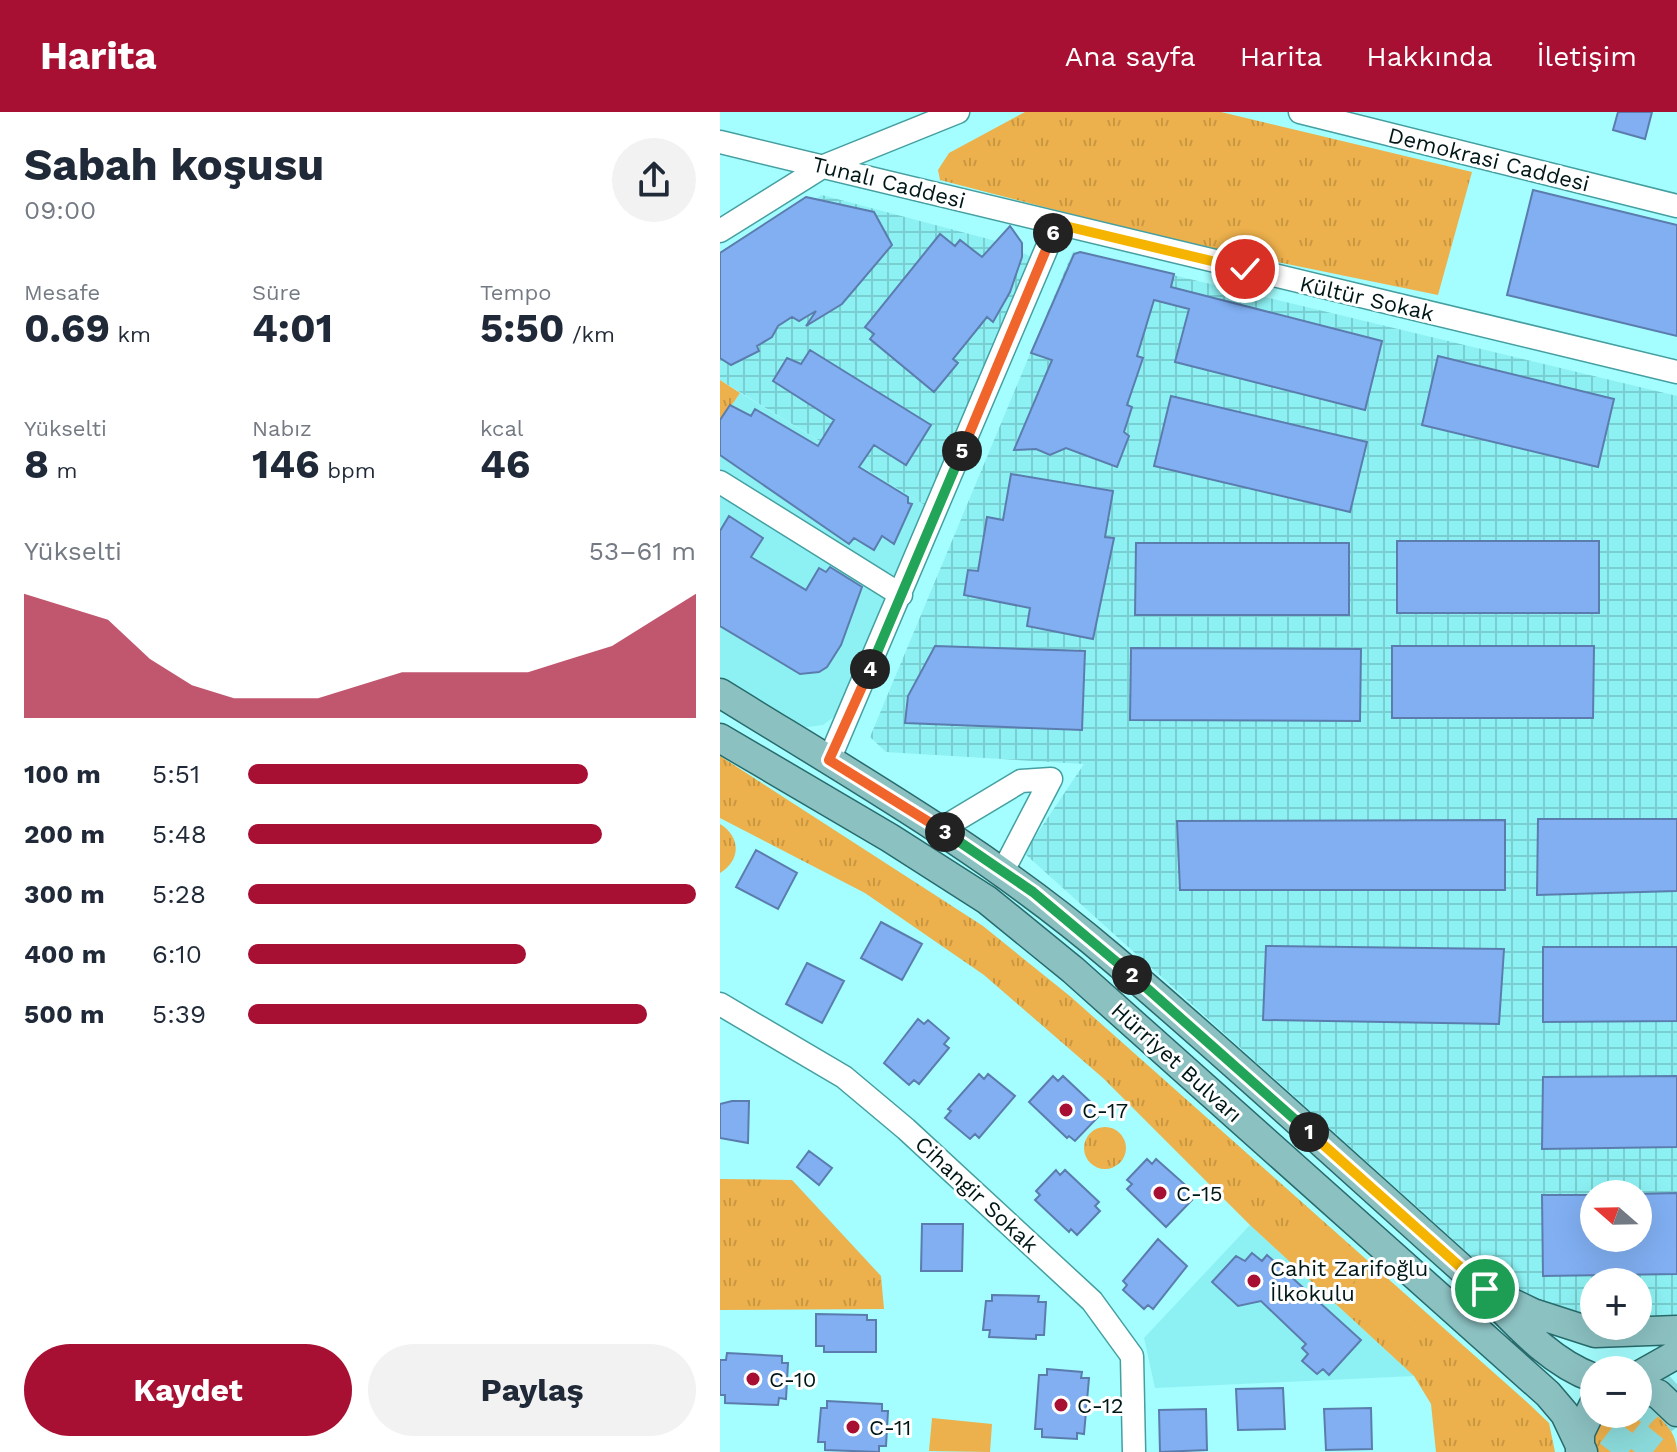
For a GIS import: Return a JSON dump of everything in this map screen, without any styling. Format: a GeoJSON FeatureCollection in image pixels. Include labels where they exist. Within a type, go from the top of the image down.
{"type":"FeatureCollection","features":[{"type":"Feature","properties":{"kind":"main road","name":"Hürriyet Bulvarı"},"geometry":{"type":"LineString","coordinates":[[720,693],[941,829],[1003,871],[1111,957],[1485,1289],[1527,1332],[1580,1372]]}},
{"type":"Feature","properties":{"kind":"main road","name":"Hürriyet Bulvarı"},"geometry":{"type":"LineString","coordinates":[[720,738],[890,838],[987,900],[1073,970],[1548,1394],[1565,1414],[1581,1451]]}},
{"type":"Feature","properties":{"kind":"main road"},"geometry":{"type":"LineString","coordinates":[[1485,1289],[1533,1313],[1595,1333],[1677,1330]]}},
{"type":"Feature","properties":{"kind":"main road"},"geometry":{"type":"LineString","coordinates":[[1652,1375],[1676,1373]]}},
{"type":"Feature","properties":{"kind":"main road"},"geometry":{"type":"LineString","coordinates":[[1652,1392],[1677,1412]]}},
{"type":"Feature","properties":{"kind":"main road"},"geometry":{"type":"LineString","coordinates":[[1581,1451],[1582,1428]]}},
{"type":"Feature","properties":{"kind":"street"},"geometry":{"type":"LineString","coordinates":[[720,231],[824,166],[958,112]]}},
{"type":"Feature","properties":{"kind":"street","name":"Demokrasi Caddesi"},"geometry":{"type":"LineString","coordinates":[[1300,112],[1677,206]]}},
{"type":"Feature","properties":{"kind":"street","name":"Tunalı Caddesi"},"geometry":{"type":"LineString","coordinates":[[720,142],[1057,224]]}},
{"type":"Feature","properties":{"kind":"street"},"geometry":{"type":"LineString","coordinates":[[829,760],[1057,224]]}},
{"type":"Feature","properties":{"kind":"street","name":"Kültür Sokak"},"geometry":{"type":"LineString","coordinates":[[1057,224],[1677,372]]}},
{"type":"Feature","properties":{"kind":"street"},"geometry":{"type":"LineString","coordinates":[[720,482],[901,595]]}},
{"type":"Feature","properties":{"kind":"street"},"geometry":{"type":"LineString","coordinates":[[941,829],[1021,781],[1051,779],[1003,871]]}},
{"type":"Feature","properties":{"kind":"street","name":"Cihangir Sokak"},"geometry":{"type":"LineString","coordinates":[[720,1004],[844,1077],[906,1129],[1092,1301],[1132,1356],[1134,1452]]}},
{"type":"Feature","properties":{"kind":"shaded area"},"geometry":{"type":"Polygon","coordinates":[[[822,195],[1007,244],[1031,257],[936,512],[720,380],[720,261],[822,195]]]}},
{"type":"Feature","properties":{"kind":"shaded area"},"geometry":{"type":"Polygon","coordinates":[[[1073,251],[1677,396],[1677,1323],[1652,1325],[1652,1268],[1580,1268],[1580,1322],[1508,1289],[1024,853],[1084,764],[886,752],[870,737],[1073,251]]]}},
{"type":"Feature","properties":{"kind":"shaded area"},"geometry":{"type":"Polygon","coordinates":[[[740,393],[936,512],[846,708],[823,725],[799,728],[720,681],[720,422],[740,393]]]}},
{"type":"Feature","properties":{"kind":"shaded area","name":"Cahit Zarifoğlu İlkokulu"},"geometry":{"type":"Polygon","coordinates":[[[1250,1225],[1414,1376],[1155,1388],[1144,1338],[1250,1225]]]}},
{"type":"Feature","properties":{"kind":"green space"},"geometry":{"type":"Polygon","coordinates":[[[1025,112],[1221,112],[1472,172],[1438,295],[1179,242],[940,180],[938,170],[949,153],[1025,112]]]}},
{"type":"Feature","properties":{"kind":"green space"},"geometry":{"type":"Polygon","coordinates":[[[720,380],[740,393],[720,422],[720,380]]]}},
{"type":"Feature","properties":{"kind":"green space"},"geometry":{"type":"Polygon","coordinates":[[[720,756],[983,926],[1071,997],[1529,1404],[1549,1423],[1555,1452],[1436,1452],[1431,1404],[1414,1376],[1250,1225],[1103,1078],[984,975],[865,893],[720,818],[720,756]]]}},
{"type":"Feature","properties":{"kind":"green space"},"geometry":{"type":"Polygon","coordinates":[[[720,824],[732,835],[736,848],[732,862],[720,873],[720,824]]]}},
{"type":"Feature","properties":{"kind":"green space"},"geometry":{"type":"Polygon","coordinates":[[[1105,1127],[1120,1133],[1126,1148],[1120,1163],[1105,1169],[1090,1163],[1084,1148],[1090,1133],[1105,1127]]]}},
{"type":"Feature","properties":{"kind":"green space"},"geometry":{"type":"Polygon","coordinates":[[[720,1179],[792,1180],[881,1276],[884,1309],[720,1310],[720,1179]]]}},
{"type":"Feature","properties":{"kind":"green space"},"geometry":{"type":"Polygon","coordinates":[[[1313,1224],[1365,1270],[1340,1297],[1289,1251],[1313,1224]]]}},
{"type":"Feature","properties":{"kind":"green space"},"geometry":{"type":"Polygon","coordinates":[[[1364,1272],[1416,1319],[1392,1347],[1340,1299],[1364,1272]]]}},
{"type":"Feature","properties":{"kind":"green space"},"geometry":{"type":"Polygon","coordinates":[[[1652,1411],[1670,1429],[1677,1452],[1596,1452],[1593,1436],[1597,1428],[1652,1428],[1652,1411]]]}},
{"type":"Feature","properties":{"kind":"green space"},"geometry":{"type":"Polygon","coordinates":[[[932,1418],[992,1424],[990,1452],[929,1451],[932,1418]]]}},
{"type":"Feature","properties":{"kind":"building"},"geometry":{"type":"Polygon","coordinates":[[[1618,112],[1652,112],[1645,139],[1613,130],[1618,112]]]}},
{"type":"Feature","properties":{"kind":"building"},"geometry":{"type":"Polygon","coordinates":[[[1533,190],[1677,225],[1677,336],[1507,295],[1533,190]]]}},
{"type":"Feature","properties":{"kind":"building"},"geometry":{"type":"Polygon","coordinates":[[[806,197],[874,212],[892,245],[842,304],[806,326],[816,311],[799,321],[792,317],[778,326],[772,337],[757,346],[759,351],[731,365],[720,358],[720,253],[806,197]]]}},
{"type":"Feature","properties":{"kind":"building"},"geometry":{"type":"Polygon","coordinates":[[[1010,226],[1022,243],[1022,257],[1010,292],[993,322],[987,317],[953,359],[958,363],[934,392],[870,339],[874,334],[865,327],[940,234],[955,246],[960,240],[982,257],[1010,226]]]}},
{"type":"Feature","properties":{"kind":"building"},"geometry":{"type":"Polygon","coordinates":[[[1080,252],[1174,274],[1171,287],[1382,341],[1365,410],[1175,362],[1189,309],[1154,300],[1137,356],[1143,358],[1127,405],[1132,407],[1124,432],[1129,436],[1117,467],[1066,448],[1050,455],[1036,449],[1014,450],[1052,360],[1031,353],[1074,254],[1080,252]]]}},
{"type":"Feature","properties":{"kind":"building"},"geometry":{"type":"Polygon","coordinates":[[[810,350],[931,425],[906,465],[874,445],[859,467],[908,497],[908,503],[912,504],[894,544],[882,536],[874,550],[854,538],[849,544],[720,455],[720,420],[730,405],[751,416],[755,409],[818,446],[834,420],[773,381],[787,358],[801,364],[810,350]]]}},
{"type":"Feature","properties":{"kind":"building"},"geometry":{"type":"Polygon","coordinates":[[[1438,356],[1614,399],[1598,467],[1422,425],[1438,356]]]}},
{"type":"Feature","properties":{"kind":"building"},"geometry":{"type":"Polygon","coordinates":[[[1171,396],[1367,442],[1350,512],[1154,466],[1171,396]]]}},
{"type":"Feature","properties":{"kind":"building"},"geometry":{"type":"Polygon","coordinates":[[[1011,474],[1113,491],[1105,537],[1114,538],[1093,639],[1027,626],[1030,608],[964,595],[968,570],[978,571],[987,517],[1003,520],[1011,474]]]}},
{"type":"Feature","properties":{"kind":"building"},"geometry":{"type":"Polygon","coordinates":[[[729,516],[763,538],[751,557],[806,590],[819,568],[826,572],[830,567],[862,587],[841,645],[827,667],[819,672],[800,674],[720,626],[720,531],[729,516]]]}},
{"type":"Feature","properties":{"kind":"building"},"geometry":{"type":"Polygon","coordinates":[[[1397,541],[1599,541],[1599,613],[1397,613],[1397,541]]]}},
{"type":"Feature","properties":{"kind":"building"},"geometry":{"type":"Polygon","coordinates":[[[1136,543],[1349,543],[1349,615],[1135,615],[1136,543]]]}},
{"type":"Feature","properties":{"kind":"building"},"geometry":{"type":"Polygon","coordinates":[[[935,646],[1085,651],[1082,730],[905,723],[908,696],[935,646]]]}},
{"type":"Feature","properties":{"kind":"building"},"geometry":{"type":"Polygon","coordinates":[[[1392,646],[1594,646],[1593,718],[1392,718],[1392,646]]]}},
{"type":"Feature","properties":{"kind":"building"},"geometry":{"type":"Polygon","coordinates":[[[1131,648],[1361,649],[1360,721],[1130,720],[1131,648]]]}},
{"type":"Feature","properties":{"kind":"building"},"geometry":{"type":"Polygon","coordinates":[[[1538,819],[1677,819],[1677,891],[1537,895],[1538,819]]]}},
{"type":"Feature","properties":{"kind":"building"},"geometry":{"type":"Polygon","coordinates":[[[1505,820],[1505,890],[1180,890],[1177,821],[1505,820]]]}},
{"type":"Feature","properties":{"kind":"building"},"geometry":{"type":"Polygon","coordinates":[[[756,850],[797,873],[778,909],[736,887],[756,850]]]}},
{"type":"Feature","properties":{"kind":"building"},"geometry":{"type":"Polygon","coordinates":[[[881,922],[922,944],[902,980],[861,958],[881,922]]]}},
{"type":"Feature","properties":{"kind":"building"},"geometry":{"type":"Polygon","coordinates":[[[1266,946],[1504,949],[1499,1024],[1263,1020],[1266,946]]]}},
{"type":"Feature","properties":{"kind":"building"},"geometry":{"type":"Polygon","coordinates":[[[1543,947],[1677,947],[1677,1021],[1543,1022],[1543,947]]]}},
{"type":"Feature","properties":{"kind":"building"},"geometry":{"type":"Polygon","coordinates":[[[807,963],[844,981],[822,1023],[786,1004],[807,963]]]}},
{"type":"Feature","properties":{"kind":"building"},"geometry":{"type":"Polygon","coordinates":[[[918,1019],[924,1024],[928,1020],[949,1038],[944,1044],[949,1048],[919,1084],[914,1080],[909,1085],[884,1063],[918,1019]]]}},
{"type":"Feature","properties":{"kind":"building"},"geometry":{"type":"Polygon","coordinates":[[[979,1074],[984,1079],[988,1074],[1015,1096],[979,1138],[975,1134],[970,1139],[945,1118],[951,1111],[948,1109],[979,1074]]]}},
{"type":"Feature","properties":{"kind":"building","name":"C-17"},"geometry":{"type":"Polygon","coordinates":[[[1053,1076],[1058,1081],[1063,1076],[1097,1108],[1093,1112],[1098,1117],[1075,1141],[1069,1136],[1067,1138],[1029,1102],[1053,1076]]]}},
{"type":"Feature","properties":{"kind":"building"},"geometry":{"type":"Polygon","coordinates":[[[1677,1076],[1677,1147],[1542,1149],[1543,1077],[1677,1076]]]}},
{"type":"Feature","properties":{"kind":"building"},"geometry":{"type":"Polygon","coordinates":[[[749,1101],[748,1143],[720,1138],[720,1104],[749,1101]]]}},
{"type":"Feature","properties":{"kind":"building"},"geometry":{"type":"Polygon","coordinates":[[[809,1151],[832,1168],[819,1185],[797,1167],[809,1151]]]}},
{"type":"Feature","properties":{"kind":"building","name":"C-15"},"geometry":{"type":"Polygon","coordinates":[[[1147,1159],[1152,1164],[1156,1159],[1191,1190],[1187,1195],[1192,1200],[1166,1227],[1127,1189],[1132,1184],[1127,1180],[1147,1159]]]}},
{"type":"Feature","properties":{"kind":"building"},"geometry":{"type":"Polygon","coordinates":[[[1056,1170],[1060,1175],[1065,1170],[1099,1202],[1095,1206],[1100,1211],[1077,1235],[1071,1229],[1069,1232],[1035,1200],[1040,1195],[1036,1191],[1056,1170]]]}},
{"type":"Feature","properties":{"kind":"building"},"geometry":{"type":"Polygon","coordinates":[[[1677,1193],[1677,1274],[1652,1274],[1652,1268],[1580,1268],[1580,1275],[1543,1276],[1542,1195],[1580,1195],[1580,1252],[1652,1252],[1652,1194],[1677,1193]]]}},
{"type":"Feature","properties":{"kind":"building"},"geometry":{"type":"Polygon","coordinates":[[[922,1224],[963,1224],[962,1271],[921,1271],[922,1224]]]}},
{"type":"Feature","properties":{"kind":"building"},"geometry":{"type":"Polygon","coordinates":[[[1158,1239],[1187,1266],[1153,1309],[1148,1305],[1144,1309],[1123,1290],[1127,1285],[1123,1281],[1158,1239]]]}},
{"type":"Feature","properties":{"kind":"building"},"geometry":{"type":"Polygon","coordinates":[[[1252,1253],[1262,1261],[1267,1255],[1361,1340],[1329,1375],[1323,1369],[1317,1374],[1302,1361],[1308,1354],[1302,1348],[1306,1344],[1261,1301],[1238,1306],[1212,1282],[1236,1256],[1245,1261],[1252,1253]]]}},
{"type":"Feature","properties":{"kind":"building"},"geometry":{"type":"Polygon","coordinates":[[[992,1295],[1039,1296],[1038,1302],[1046,1302],[1044,1335],[1036,1335],[1036,1339],[989,1337],[990,1330],[983,1330],[986,1301],[992,1301],[992,1295]]]}},
{"type":"Feature","properties":{"kind":"building"},"geometry":{"type":"Polygon","coordinates":[[[816,1314],[867,1315],[867,1320],[876,1320],[876,1352],[824,1352],[824,1346],[816,1346],[816,1314]]]}},
{"type":"Feature","properties":{"kind":"building","name":"C-10"},"geometry":{"type":"Polygon","coordinates":[[[727,1353],[782,1356],[782,1363],[788,1363],[786,1399],[779,1398],[778,1405],[725,1403],[725,1395],[720,1395],[720,1360],[726,1360],[727,1353]]]}},
{"type":"Feature","properties":{"kind":"building","name":"C-12"},"geometry":{"type":"Polygon","coordinates":[[[1047,1369],[1082,1372],[1081,1378],[1089,1378],[1084,1434],[1077,1433],[1077,1439],[1042,1437],[1042,1429],[1035,1429],[1039,1375],[1047,1375],[1047,1369]]]}},
{"type":"Feature","properties":{"kind":"building"},"geometry":{"type":"Polygon","coordinates":[[[1283,1388],[1285,1429],[1238,1430],[1236,1389],[1283,1388]]]}},
{"type":"Feature","properties":{"kind":"building","name":"C-11"},"geometry":{"type":"Polygon","coordinates":[[[827,1401],[882,1404],[882,1411],[888,1411],[886,1446],[879,1446],[879,1452],[825,1450],[825,1442],[818,1442],[821,1408],[827,1408],[827,1401]]]}},
{"type":"Feature","properties":{"kind":"building"},"geometry":{"type":"Polygon","coordinates":[[[1371,1408],[1372,1449],[1326,1450],[1324,1409],[1371,1408]]]}},
{"type":"Feature","properties":{"kind":"building"},"geometry":{"type":"Polygon","coordinates":[[[1206,1409],[1207,1450],[1160,1452],[1159,1410],[1206,1409]]]}},
{"type":"Feature","properties":{"kind":"tunnel"},"geometry":{"type":"LineString","coordinates":[[1611,1452],[1641,1413],[1675,1382]]}},
{"type":"Feature","properties":{"kind":"tunnel"},"geometry":{"type":"LineString","coordinates":[[1635,1452],[1656,1426],[1677,1409]]}},
{"type":"Feature","properties":{"kind":"place","name":"C-17"},"geometry":{"type":"Point","coordinates":[1066,1110]}},
{"type":"Feature","properties":{"kind":"place","name":"C-15"},"geometry":{"type":"Point","coordinates":[1160,1193]}},
{"type":"Feature","properties":{"kind":"place","name":"Cahit Zarifoğlu İlkokulu"},"geometry":{"type":"Point","coordinates":[1254,1281]}},
{"type":"Feature","properties":{"kind":"place","name":"C-10"},"geometry":{"type":"Point","coordinates":[753,1379]}},
{"type":"Feature","properties":{"kind":"place","name":"C-12"},"geometry":{"type":"Point","coordinates":[1061,1405]}},
{"type":"Feature","properties":{"kind":"place","name":"C-11"},"geometry":{"type":"Point","coordinates":[853,1427]}},
{"type":"Feature","properties":{"kind":"route"},"geometry":{"type":"LineString","coordinates":[[1245,269],[1057,224],[829,760],[941,829],[1033,892],[1111,957],[1485,1289]]}}]}
